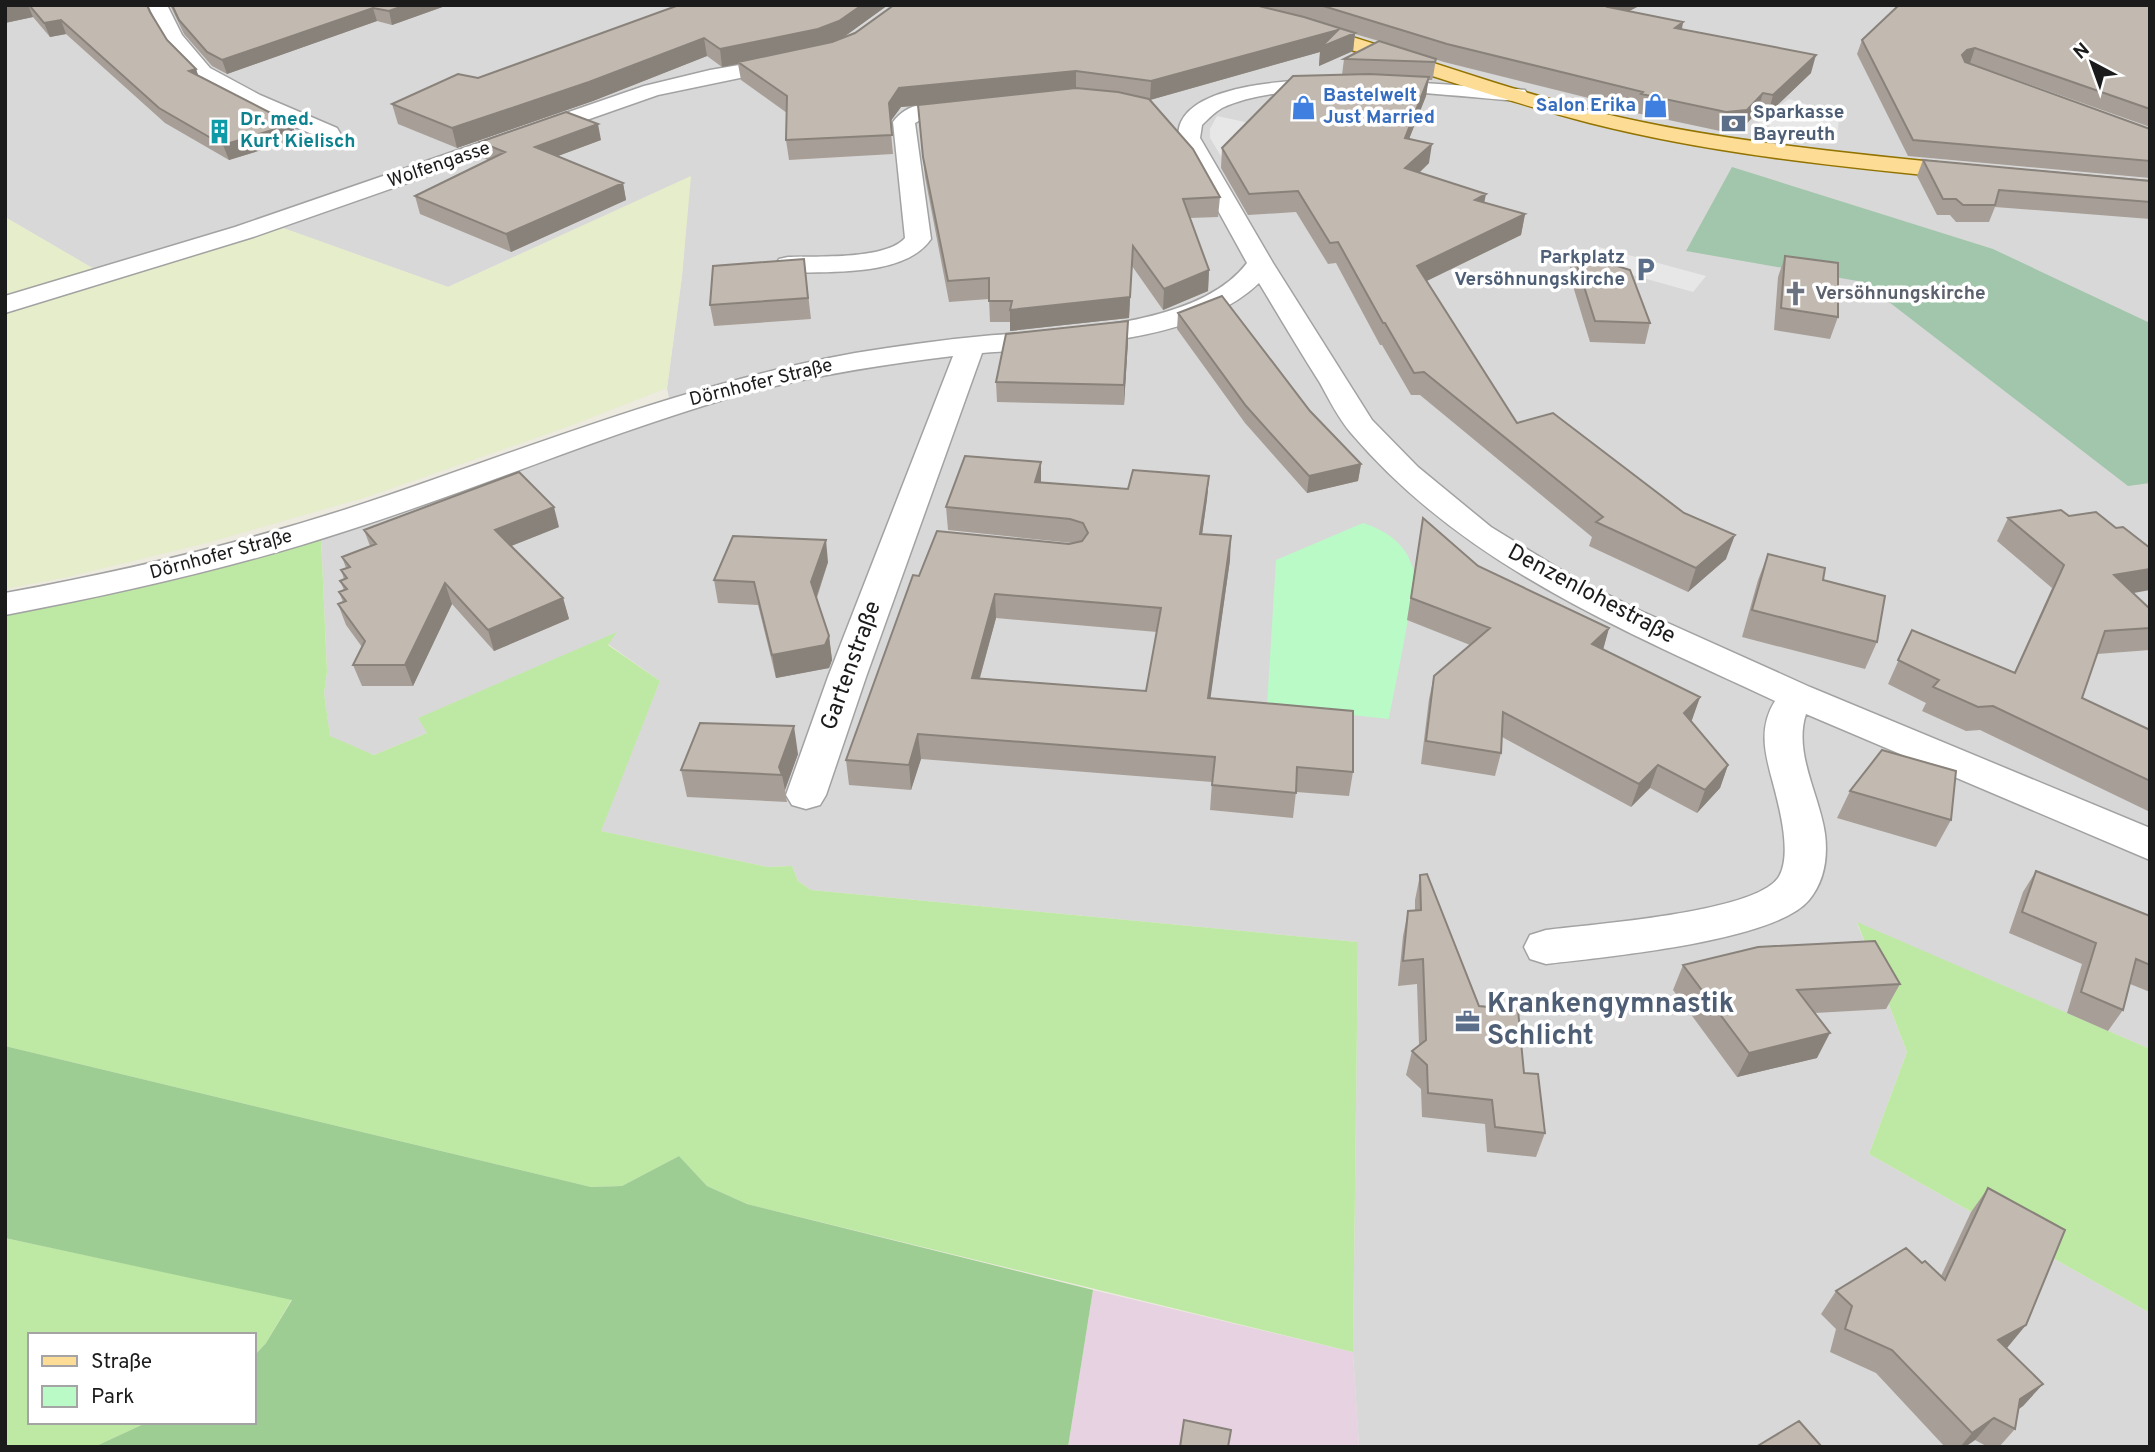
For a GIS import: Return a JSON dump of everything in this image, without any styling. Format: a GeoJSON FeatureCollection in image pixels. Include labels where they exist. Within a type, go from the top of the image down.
{"type":"FeatureCollection","features":[{"type":"Feature","properties":{"kind":"main road"},"geometry":{"type":"LineString","coordinates":[[1216,5],[1273,18],[1374,48],[1598,119],[1745,148],[1998,176]]}},
{"type":"Feature","properties":{"kind":"street"},"geometry":{"type":"LineString","coordinates":[[157,5],[173,37],[203,72],[252,100],[329,133]]}},
{"type":"Feature","properties":{"kind":"street"},"geometry":{"type":"LineString","coordinates":[[1260,263],[1189,138],[1189,128],[1194,118],[1222,101],[1331,71],[1374,48]]}},
{"type":"Feature","properties":{"kind":"street","name":"Wolfengasse"},"geometry":{"type":"LineString","coordinates":[[5,305],[244,232],[651,90],[710,76],[812,58]]}},
{"type":"Feature","properties":{"kind":"street"},"geometry":{"type":"LineString","coordinates":[[1288,85],[1517,94]]}},
{"type":"Feature","properties":{"kind":"street"},"geometry":{"type":"LineString","coordinates":[[788,265],[890,258],[913,248],[918,239],[905,118],[920,112],[995,104]]}},
{"type":"Feature","properties":{"kind":"street"},"geometry":{"type":"LineString","coordinates":[[1170,113],[1194,118]]}},
{"type":"Feature","properties":{"kind":"street","name":"Dörnhofer Straße"},"geometry":{"type":"LineString","coordinates":[[5,604],[160,572],[338,523],[681,403],[746,384],[824,366],[971,346],[1083,337],[1163,319],[1211,301],[1241,286],[1250,279],[1260,263]]}},
{"type":"Feature","properties":{"kind":"street","name":"Denzenlohestraße"},"geometry":{"type":"LineString","coordinates":[[1260,263],[1360,425],[1407,474],[1479,534],[1564,586],[1797,695],[2150,845]]}},
{"type":"Feature","properties":{"kind":"street","name":"Gartenstraße"},"geometry":{"type":"LineString","coordinates":[[806,795],[847,677],[914,540],[971,346]]}},
{"type":"Feature","properties":{"kind":"street"},"geometry":{"type":"LineString","coordinates":[[1546,947],[1737,918],[1771,905],[1793,890],[1804,864],[1803,842],[1783,741],[1782,722],[1797,695]]}},
{"type":"Feature","properties":{"kind":"shaded area"},"geometry":{"type":"Polygon","coordinates":[[[5,5],[2150,5],[2150,1049],[1857,923],[1907,1052],[1869,1154],[2150,1313],[2150,1447],[1359,1447],[1353,1352],[1358,942],[811,890],[798,881],[792,866],[768,867],[600,831],[660,681],[608,644],[615,634],[419,718],[427,733],[374,755],[330,737],[324,693],[327,672],[321,537],[672,412],[667,388],[682,276],[690,177],[448,287],[263,221],[101,273],[5,217],[5,5]]]}},
{"type":"Feature","properties":{"kind":"shaded area"},"geometry":{"type":"Polygon","coordinates":[[[1789,99],[1839,114],[1838,130],[1817,141],[1758,122],[1789,99]]]}},
{"type":"Feature","properties":{"kind":"shaded area"},"geometry":{"type":"Polygon","coordinates":[[[1217,116],[1259,125],[1236,181],[1210,138],[1210,129],[1217,116]]]}},
{"type":"Feature","properties":{"kind":"shaded area","name":"Parkplatz Versöhnungskirche"},"geometry":{"type":"Polygon","coordinates":[[[1599,247],[1706,276],[1693,292],[1583,261],[1599,247]]]}},
{"type":"Feature","properties":{"kind":"shaded area"},"geometry":{"type":"Polygon","coordinates":[[[1093,1290],[1353,1352],[1359,1447],[1068,1447],[1093,1290]]]}},
{"type":"Feature","properties":{"kind":"green space"},"geometry":{"type":"Polygon","coordinates":[[[1732,167],[1993,249],[2150,323],[2150,483],[2128,486],[1863,282],[1686,251],[1732,167]]]}},
{"type":"Feature","properties":{"kind":"green space"},"geometry":{"type":"Polygon","coordinates":[[[691,176],[682,276],[667,388],[570,426],[367,497],[207,543],[68,577],[5,589],[5,307],[275,225],[448,287],[691,176]]]}},
{"type":"Feature","properties":{"kind":"green space"},"geometry":{"type":"Polygon","coordinates":[[[5,217],[101,273],[5,300],[5,217]]]}},
{"type":"Feature","properties":{"kind":"green space"},"geometry":{"type":"Polygon","coordinates":[[[1363,523],[1394,539],[1410,559],[1413,568],[1409,616],[1389,719],[1267,706],[1276,560],[1363,523]]]}},
{"type":"Feature","properties":{"kind":"green space"},"geometry":{"type":"Polygon","coordinates":[[[321,537],[327,672],[324,693],[330,736],[374,755],[427,733],[418,718],[617,632],[608,645],[660,681],[601,831],[768,867],[792,866],[798,881],[811,890],[1358,942],[1353,1352],[747,1204],[707,1186],[679,1156],[622,1186],[591,1187],[5,1046],[5,614],[321,537]]]}},
{"type":"Feature","properties":{"kind":"green space"},"geometry":{"type":"Polygon","coordinates":[[[1857,922],[2150,1049],[2150,1313],[1869,1154],[1907,1052],[1857,922]]]}},
{"type":"Feature","properties":{"kind":"green space"},"geometry":{"type":"Polygon","coordinates":[[[5,1046],[591,1187],[622,1186],[679,1156],[707,1186],[747,1204],[1093,1290],[1068,1447],[94,1447],[144,1424],[256,1424],[256,1354],[266,1343],[292,1300],[5,1238],[5,1046]]]}},
{"type":"Feature","properties":{"kind":"green space"},"geometry":{"type":"Polygon","coordinates":[[[5,1238],[292,1299],[266,1343],[256,1354],[256,1333],[28,1333],[28,1424],[144,1424],[94,1447],[5,1447],[5,1238]]]}},
{"type":"Feature","properties":{"kind":"building"},"geometry":{"type":"Polygon","coordinates":[[[29,5],[147,5],[167,40],[196,69],[189,71],[292,124],[223,145],[159,108],[61,20],[44,23],[29,5]]]}},
{"type":"Feature","properties":{"kind":"building"},"geometry":{"type":"Polygon","coordinates":[[[172,5],[406,5],[389,11],[373,8],[222,60],[207,52],[179,20],[172,5]]]}},
{"type":"Feature","properties":{"kind":"building"},"geometry":{"type":"Polygon","coordinates":[[[679,5],[862,5],[839,21],[818,29],[720,49],[704,38],[589,82],[452,128],[392,104],[458,74],[478,78],[679,5]]]}},
{"type":"Feature","properties":{"kind":"building"},"geometry":{"type":"Polygon","coordinates":[[[894,5],[1255,5],[1355,33],[1321,47],[1338,30],[1151,81],[1076,71],[899,88],[889,103],[892,135],[786,140],[787,96],[738,62],[832,42],[855,33],[894,5]]]}},
{"type":"Feature","properties":{"kind":"building"},"geometry":{"type":"Polygon","coordinates":[[[1320,5],[1611,5],[1608,7],[1683,22],[1675,28],[1816,55],[1773,95],[1763,93],[1747,110],[1726,112],[1641,94],[1643,92],[1447,44],[1320,5]]]}},
{"type":"Feature","properties":{"kind":"building"},"geometry":{"type":"Polygon","coordinates":[[[1899,5],[2150,5],[2150,109],[1975,48],[1962,55],[1965,62],[2150,129],[2150,161],[1913,140],[1862,40],[1899,5]]]}},
{"type":"Feature","properties":{"kind":"building"},"geometry":{"type":"Polygon","coordinates":[[[1379,41],[1436,59],[1435,62],[1344,59],[1379,41]]]}},
{"type":"Feature","properties":{"kind":"building"},"geometry":{"type":"Polygon","coordinates":[[[1369,74],[1429,77],[1405,138],[1432,144],[1405,168],[1486,194],[1475,200],[1525,214],[1417,266],[1517,423],[1553,413],[1684,513],[1735,535],[1696,568],[1596,522],[1603,517],[1424,372],[1414,373],[1338,242],[1330,243],[1298,191],[1249,194],[1222,148],[1293,76],[1369,74]]]}},
{"type":"Feature","properties":{"kind":"building"},"geometry":{"type":"Polygon","coordinates":[[[1076,88],[1118,92],[1149,99],[1193,149],[1220,197],[1183,199],[1209,270],[1164,289],[1133,246],[1130,297],[1010,310],[1012,301],[989,301],[989,278],[948,281],[923,157],[918,105],[1076,88]]]}},
{"type":"Feature","properties":{"kind":"building"},"geometry":{"type":"Polygon","coordinates":[[[566,112],[598,124],[535,147],[623,183],[506,234],[415,196],[505,152],[480,142],[566,112]]]}},
{"type":"Feature","properties":{"kind":"building"},"geometry":{"type":"Polygon","coordinates":[[[1923,160],[2150,181],[2150,202],[1999,190],[1995,205],[1963,205],[1956,199],[1943,199],[1923,160]]]}},
{"type":"Feature","properties":{"kind":"building"},"geometry":{"type":"Polygon","coordinates":[[[1573,252],[1630,270],[1650,323],[1595,321],[1573,252]]]}},
{"type":"Feature","properties":{"kind":"building"},"geometry":{"type":"Polygon","coordinates":[[[1785,256],[1838,263],[1838,317],[1781,308],[1785,256]]]}},
{"type":"Feature","properties":{"kind":"building"},"geometry":{"type":"Polygon","coordinates":[[[804,259],[808,298],[710,305],[713,266],[804,259]]]}},
{"type":"Feature","properties":{"kind":"building"},"geometry":{"type":"Polygon","coordinates":[[[1222,296],[1310,411],[1361,464],[1309,476],[1246,406],[1178,313],[1222,296]]]}},
{"type":"Feature","properties":{"kind":"building"},"geometry":{"type":"Polygon","coordinates":[[[1128,321],[1124,385],[996,382],[1006,334],[1128,321]]]}},
{"type":"Feature","properties":{"kind":"building"},"geometry":{"type":"Polygon","coordinates":[[[965,456],[1041,462],[1035,482],[1128,489],[1133,470],[1209,476],[1200,534],[1231,536],[1208,698],[1353,711],[1353,772],[1297,767],[1296,793],[1212,785],[1215,757],[918,734],[909,765],[846,760],[913,575],[919,576],[937,531],[1069,544],[1082,541],[1088,533],[1083,523],[1070,519],[946,507],[965,456]],[[995,594],[972,678],[1146,691],[1161,608],[995,594]]]}},
{"type":"Feature","properties":{"kind":"building"},"geometry":{"type":"Polygon","coordinates":[[[519,472],[554,507],[495,530],[563,598],[488,630],[445,583],[405,665],[353,665],[365,641],[338,604],[346,601],[339,592],[347,589],[340,581],[347,578],[341,570],[350,567],[342,557],[376,544],[364,530],[519,472]]]}},
{"type":"Feature","properties":{"kind":"building"},"geometry":{"type":"Polygon","coordinates":[[[2061,510],[2069,516],[2096,512],[2116,528],[2123,527],[2150,548],[2150,569],[2114,575],[2150,609],[2150,628],[2105,631],[2082,698],[2150,730],[2150,781],[1993,706],[1978,707],[1933,687],[1939,680],[1898,660],[1912,630],[2015,673],[2064,565],[2008,518],[2061,510]]]}},
{"type":"Feature","properties":{"kind":"building"},"geometry":{"type":"Polygon","coordinates":[[[1423,518],[1478,566],[1609,628],[1592,644],[1700,697],[1684,713],[1728,765],[1705,790],[1658,765],[1639,784],[1503,712],[1501,753],[1426,741],[1434,676],[1490,628],[1411,598],[1423,518]]]}},
{"type":"Feature","properties":{"kind":"building"},"geometry":{"type":"Polygon","coordinates":[[[733,536],[826,540],[811,582],[829,636],[825,645],[772,655],[754,582],[714,580],[733,536]]]}},
{"type":"Feature","properties":{"kind":"building"},"geometry":{"type":"Polygon","coordinates":[[[1768,554],[1825,568],[1823,580],[1885,596],[1877,642],[1752,610],[1768,554]]]}},
{"type":"Feature","properties":{"kind":"building"},"geometry":{"type":"Polygon","coordinates":[[[700,723],[794,726],[779,767],[782,775],[681,770],[700,723]]]}},
{"type":"Feature","properties":{"kind":"building"},"geometry":{"type":"Polygon","coordinates":[[[1882,750],[1956,771],[1951,820],[1850,791],[1882,750]]]}},
{"type":"Feature","properties":{"kind":"building"},"geometry":{"type":"Polygon","coordinates":[[[2036,871],[2150,916],[2150,965],[2136,959],[2123,1010],[2081,992],[2096,943],[2022,912],[2036,871]]]}},
{"type":"Feature","properties":{"kind":"building"},"geometry":{"type":"Polygon","coordinates":[[[1427,874],[1479,1006],[1518,1010],[1524,1073],[1538,1074],[1545,1133],[1495,1127],[1492,1100],[1428,1093],[1427,1065],[1412,1051],[1426,1040],[1423,959],[1403,961],[1408,911],[1421,910],[1420,875],[1427,874]]]}},
{"type":"Feature","properties":{"kind":"building"},"geometry":{"type":"Polygon","coordinates":[[[1875,941],[1900,984],[1797,990],[1830,1033],[1749,1053],[1683,965],[1758,947],[1875,941]]]}},
{"type":"Feature","properties":{"kind":"building"},"geometry":{"type":"Polygon","coordinates":[[[1988,1188],[2065,1230],[2026,1325],[1998,1340],[2043,1384],[2020,1399],[2015,1429],[1994,1418],[1972,1433],[1892,1350],[1845,1329],[1852,1306],[1836,1291],[1906,1248],[1945,1280],[1988,1188]]]}},
{"type":"Feature","properties":{"kind":"building"},"geometry":{"type":"Polygon","coordinates":[[[1184,1420],[1231,1430],[1228,1447],[1180,1447],[1184,1420]]]}},
{"type":"Feature","properties":{"kind":"building"},"geometry":{"type":"Polygon","coordinates":[[[1799,1421],[1822,1447],[1756,1447],[1799,1421]]]}},
{"type":"Feature","properties":{"kind":"place","name":"Salon Erika"},"geometry":{"type":"Point","coordinates":[1656,106]}},
{"type":"Feature","properties":{"kind":"place","name":"Bastelwelt Just Married"},"geometry":{"type":"Point","coordinates":[1303,107]}},
{"type":"Feature","properties":{"kind":"place","name":"Sparkasse Bayreuth"},"geometry":{"type":"Point","coordinates":[1733,124]}},
{"type":"Feature","properties":{"kind":"place","name":"Dr. med. Kurt Kielisch"},"geometry":{"type":"Point","coordinates":[220,131]}},
{"type":"Feature","properties":{"kind":"place","name":"Parkplatz Versöhnungskirche"},"geometry":{"type":"Point","coordinates":[1645,269]}},
{"type":"Feature","properties":{"kind":"place","name":"Versöhnungskirche"},"geometry":{"type":"Point","coordinates":[1795,294]}},
{"type":"Feature","properties":{"kind":"place","name":"Krankengymnastik Schlicht"},"geometry":{"type":"Point","coordinates":[1467,1021]}}]}
